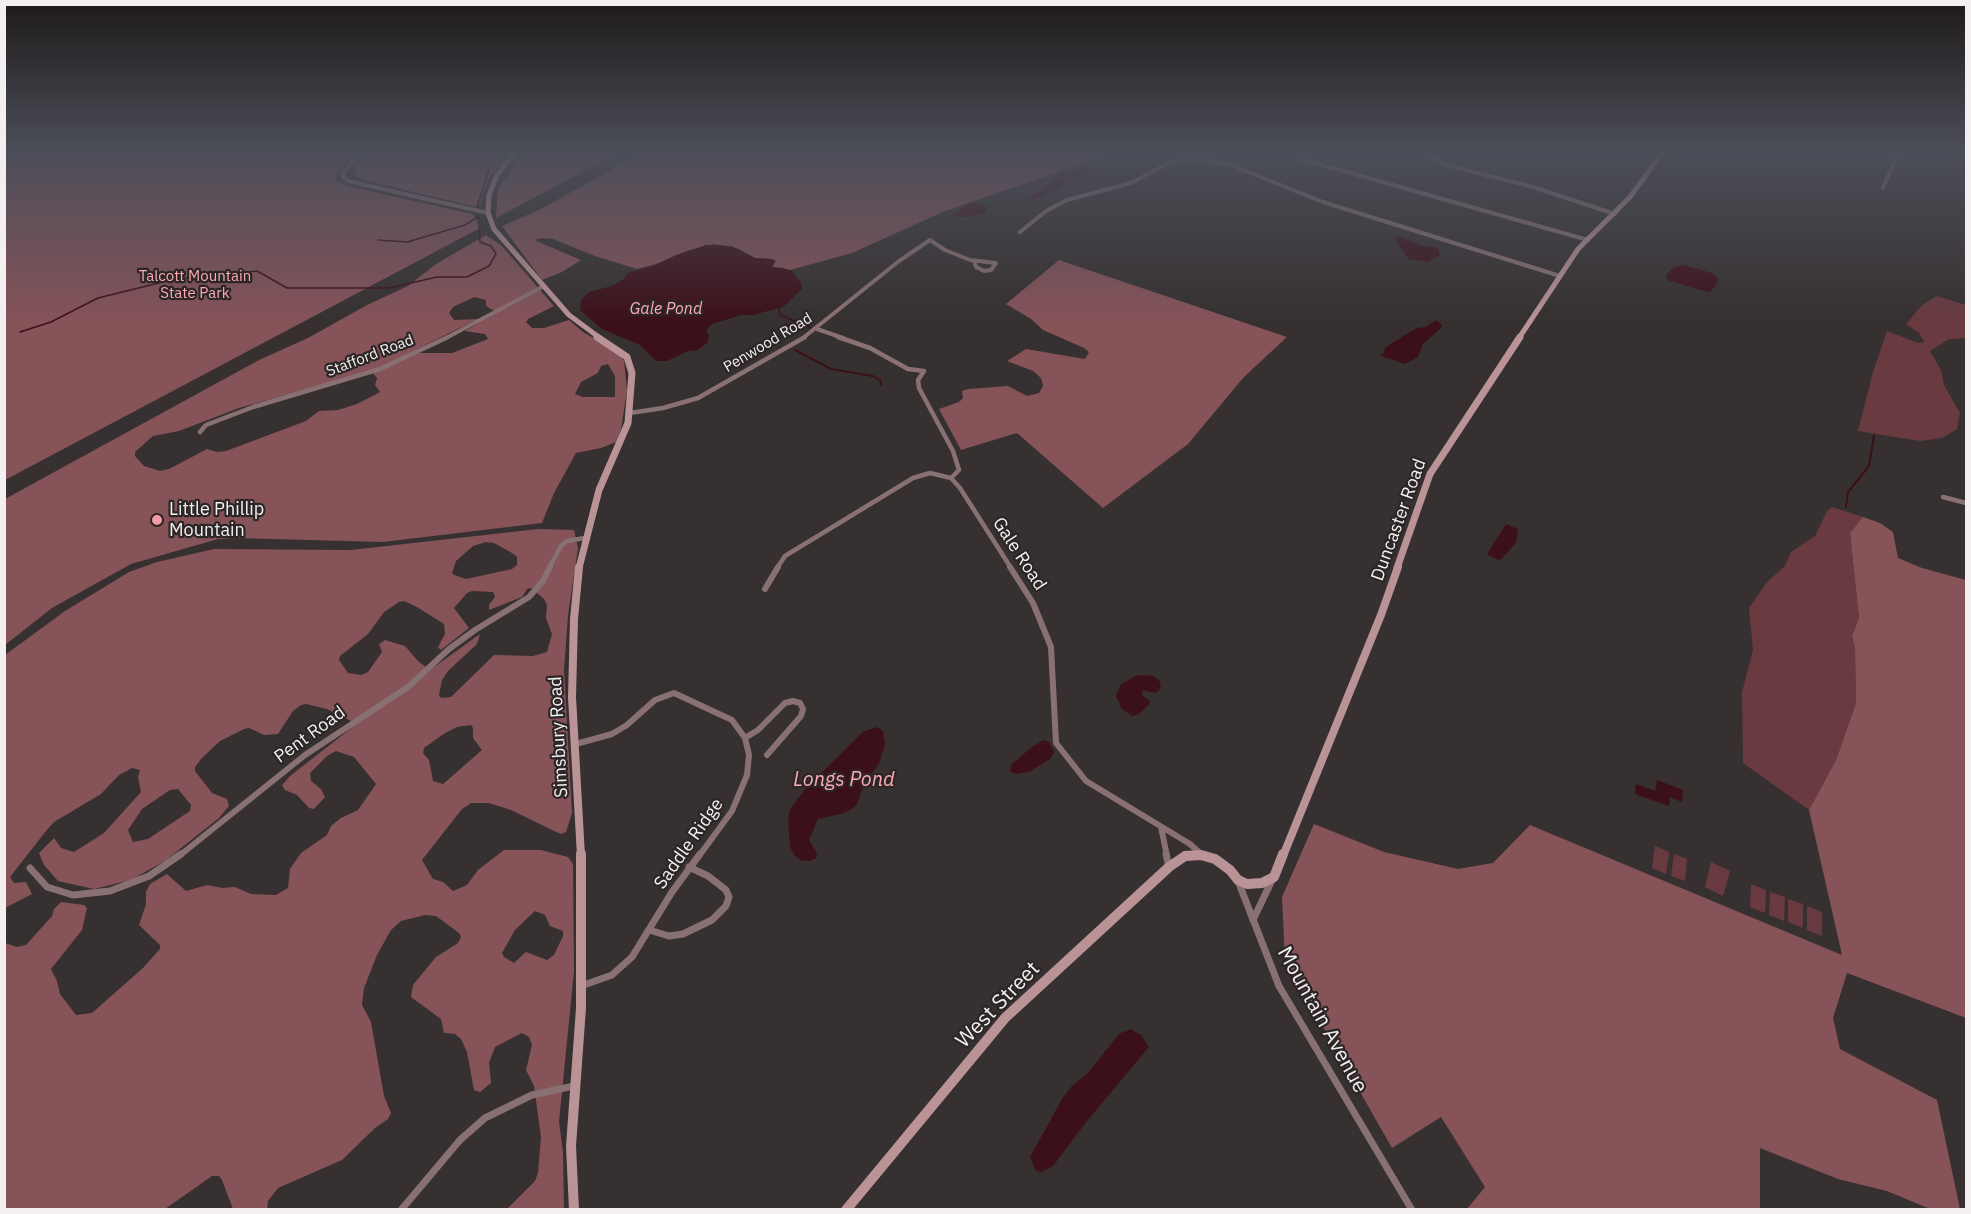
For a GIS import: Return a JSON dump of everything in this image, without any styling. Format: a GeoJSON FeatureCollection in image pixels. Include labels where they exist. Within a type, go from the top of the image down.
{"type":"FeatureCollection","features":[{"type":"Feature","properties":{"kind":"street"},"geometry":{"type":"LineString","coordinates":[[473,210],[488,213],[488,210]]}},
{"type":"Feature","properties":{"kind":"street"},"geometry":{"type":"LineString","coordinates":[[1020,232],[1049,210]]}},
{"type":"Feature","properties":{"kind":"street"},"geometry":{"type":"LineString","coordinates":[[1348,210],[1560,276]]}},
{"type":"Feature","properties":{"kind":"street"},"geometry":{"type":"LineString","coordinates":[[1480,210],[1588,240]]}},
{"type":"Feature","properties":{"kind":"street"},"geometry":{"type":"LineString","coordinates":[[1602,210],[1615,214]]}},
{"type":"Feature","properties":{"kind":"street","name":"Duncaster Road"},"geometry":{"type":"LineString","coordinates":[[1253,920],[1274,877],[1381,615],[1430,474],[1578,249],[1619,210]]}},
{"type":"Feature","properties":{"kind":"street","name":"Simsbury Road"},"geometry":{"type":"LineString","coordinates":[[488,213],[497,234],[560,306],[578,323],[627,357],[632,373],[630,413],[626,432],[599,490],[585,538],[577,582],[572,656],[581,848],[581,986],[571,1146],[574,1209]]}},
{"type":"Feature","properties":{"kind":"street","name":"Penwood Road"},"geometry":{"type":"LineString","coordinates":[[630,413],[663,408],[698,398],[780,353],[817,329],[896,264],[930,240],[945,250],[974,261]]}},
{"type":"Feature","properties":{"kind":"street"},"geometry":{"type":"LineString","coordinates":[[974,261],[984,261],[996,263],[991,270],[984,271],[976,267],[974,261]]}},
{"type":"Feature","properties":{"kind":"street","name":"Stafford Road"},"geometry":{"type":"LineString","coordinates":[[200,432],[206,424],[253,407],[380,369],[446,339],[544,286]]}},
{"type":"Feature","properties":{"kind":"street"},"geometry":{"type":"LineString","coordinates":[[765,589],[785,556],[913,478],[930,473],[951,478],[958,470],[953,451],[919,388],[918,380],[924,371],[908,369],[870,348],[817,329]]}},
{"type":"Feature","properties":{"kind":"street","name":"Gale Road"},"geometry":{"type":"LineString","coordinates":[[951,478],[960,488],[1033,603],[1051,647],[1056,743],[1086,781],[1190,844],[1201,855]]}},
{"type":"Feature","properties":{"kind":"street"},"geometry":{"type":"LineString","coordinates":[[1943,497],[1966,503]]}},
{"type":"Feature","properties":{"kind":"street","name":"Pent Road"},"geometry":{"type":"LineString","coordinates":[[30,868],[47,887],[73,895],[110,891],[149,876],[180,855],[305,755],[408,687],[449,649],[475,630],[530,597],[543,581],[561,546],[567,541],[585,538]]}},
{"type":"Feature","properties":{"kind":"street"},"geometry":{"type":"LineString","coordinates":[[576,744],[612,734],[627,725],[655,700],[674,693],[728,717],[746,738],[758,730],[785,703],[793,701],[800,703],[803,709],[801,716],[767,755]]}},
{"type":"Feature","properties":{"kind":"street","name":"Saddle Ridge"},"geometry":{"type":"LineString","coordinates":[[581,986],[616,972],[632,957],[689,867],[729,815],[740,796],[748,768],[746,738]]}},
{"type":"Feature","properties":{"kind":"street"},"geometry":{"type":"LineString","coordinates":[[1161,827],[1169,867]]}},
{"type":"Feature","properties":{"kind":"street","name":"West Street"},"geometry":{"type":"LineString","coordinates":[[846,1209],[1005,1018],[1169,867],[1185,856],[1201,855]]}},
{"type":"Feature","properties":{"kind":"street","name":"Mountain Avenue"},"geometry":{"type":"LineString","coordinates":[[1201,855],[1215,859],[1230,870],[1238,880],[1279,986],[1412,1209]]}},
{"type":"Feature","properties":{"kind":"street"},"geometry":{"type":"LineString","coordinates":[[649,930],[669,936],[683,934],[706,924],[724,909],[729,897],[726,890],[708,876],[689,867]]}},
{"type":"Feature","properties":{"kind":"street"},"geometry":{"type":"LineString","coordinates":[[1238,880],[1247,884],[1262,883],[1274,877]]}},
{"type":"Feature","properties":{"kind":"street"},"geometry":{"type":"LineString","coordinates":[[401,1209],[460,1140],[485,1118],[532,1095],[574,1086]]}},
{"type":"Feature","properties":{"kind":"shaded area"},"geometry":{"type":"Polygon","coordinates":[[[1937,296],[1966,305],[1966,338],[1949,339],[1930,351],[1941,370],[1944,385],[1960,413],[1957,429],[1942,438],[1920,441],[1858,431],[1873,372],[1887,331],[1918,343],[1924,342],[1919,333],[1906,324],[1922,305],[1937,296]]]}},
{"type":"Feature","properties":{"kind":"shaded area"},"geometry":{"type":"Polygon","coordinates":[[[1832,507],[1863,517],[1850,533],[1859,618],[1852,636],[1855,648],[1856,703],[1836,760],[1809,810],[1743,763],[1742,692],[1753,650],[1749,608],[1767,582],[1785,566],[1791,552],[1815,536],[1827,511],[1832,507]]]}},
{"type":"Feature","properties":{"kind":"shaded area"},"geometry":{"type":"Polygon","coordinates":[[[1655,846],[1669,852],[1666,874],[1652,868],[1655,846]]]}},
{"type":"Feature","properties":{"kind":"shaded area"},"geometry":{"type":"Polygon","coordinates":[[[1674,854],[1687,859],[1685,881],[1671,876],[1674,854]]]}},
{"type":"Feature","properties":{"kind":"shaded area"},"geometry":{"type":"Polygon","coordinates":[[[1711,862],[1730,871],[1723,896],[1705,887],[1711,862]]]}},
{"type":"Feature","properties":{"kind":"shaded area"},"geometry":{"type":"Polygon","coordinates":[[[1751,884],[1766,890],[1765,913],[1750,907],[1751,884]]]}},
{"type":"Feature","properties":{"kind":"shaded area"},"geometry":{"type":"Polygon","coordinates":[[[1770,892],[1785,897],[1784,921],[1769,915],[1770,892]]]}},
{"type":"Feature","properties":{"kind":"shaded area"},"geometry":{"type":"Polygon","coordinates":[[[1788,899],[1803,904],[1803,928],[1788,922],[1788,899]]]}},
{"type":"Feature","properties":{"kind":"shaded area"},"geometry":{"type":"Polygon","coordinates":[[[1807,906],[1822,912],[1822,936],[1807,930],[1807,906]]]}},
{"type":"Feature","properties":{"kind":"green space","name":"Talcott Mountain State Park"},"geometry":{"type":"Polygon","coordinates":[[[5,210],[453,210],[473,214],[480,228],[5,480],[5,210]]]}},
{"type":"Feature","properties":{"kind":"green space"},"geometry":{"type":"Polygon","coordinates":[[[497,210],[512,210],[496,218],[497,210]]]}},
{"type":"Feature","properties":{"kind":"green space"},"geometry":{"type":"Polygon","coordinates":[[[540,210],[949,210],[852,253],[790,270],[771,267],[772,259],[755,258],[737,248],[714,244],[637,269],[595,256],[553,239],[542,238],[534,240],[581,260],[562,272],[542,280],[502,226],[540,210]]]}},
{"type":"Feature","properties":{"kind":"green space"},"geometry":{"type":"Polygon","coordinates":[[[486,235],[501,245],[554,306],[528,319],[526,322],[532,328],[544,328],[569,320],[583,332],[614,350],[624,360],[627,391],[621,429],[616,442],[601,448],[576,453],[554,493],[542,523],[383,542],[218,539],[131,564],[52,608],[5,645],[5,499],[259,360],[308,338],[367,305],[408,286],[436,264],[486,235]],[[474,297],[453,307],[449,313],[454,320],[478,319],[415,350],[416,353],[452,353],[488,339],[485,334],[465,331],[498,312],[486,305],[486,300],[474,297]],[[608,364],[601,366],[598,373],[581,382],[575,394],[583,397],[615,397],[615,376],[608,364]],[[371,371],[239,408],[179,431],[153,436],[135,452],[135,456],[144,466],[160,471],[169,469],[207,449],[217,452],[226,451],[306,421],[319,411],[338,410],[357,404],[380,392],[375,385],[377,378],[371,371]]]}},
{"type":"Feature","properties":{"kind":"green space"},"geometry":{"type":"Polygon","coordinates":[[[1059,260],[1287,337],[1243,378],[1188,444],[1103,508],[1017,433],[961,450],[939,409],[959,402],[963,398],[962,391],[968,389],[1008,386],[1027,396],[1039,393],[1043,386],[1041,378],[1033,371],[1007,361],[1026,349],[1085,359],[1089,352],[1084,348],[1043,330],[1031,319],[1006,304],[1059,260]]]}},
{"type":"Feature","properties":{"kind":"green space"},"geometry":{"type":"Polygon","coordinates":[[[1863,517],[1880,523],[1893,532],[1898,558],[1922,568],[1966,580],[1966,1018],[1847,973],[1833,1018],[1840,1049],[1937,1100],[1960,1209],[1930,1209],[1887,1191],[1838,1179],[1760,1148],[1760,1209],[1467,1209],[1485,1187],[1441,1117],[1392,1148],[1285,960],[1282,897],[1314,824],[1384,852],[1458,869],[1493,863],[1530,825],[1842,955],[1809,810],[1836,760],[1856,703],[1855,648],[1852,636],[1859,618],[1850,533],[1863,517]]]}},
{"type":"Feature","properties":{"kind":"green space"},"geometry":{"type":"Polygon","coordinates":[[[538,529],[574,530],[578,548],[568,615],[564,670],[572,813],[566,832],[561,834],[511,810],[489,803],[471,803],[462,809],[422,860],[433,879],[443,882],[453,891],[467,885],[478,870],[504,850],[541,850],[568,857],[573,864],[574,971],[559,1122],[563,1152],[564,1209],[507,1209],[535,1181],[538,1173],[541,1137],[534,1086],[526,1070],[532,1045],[529,1037],[522,1033],[495,1047],[489,1063],[491,1083],[480,1092],[474,1090],[467,1052],[461,1039],[455,1034],[444,1033],[441,1019],[411,997],[413,985],[436,957],[458,943],[461,937],[436,916],[425,915],[401,921],[391,930],[377,955],[364,988],[362,1005],[371,1022],[384,1096],[391,1113],[388,1119],[375,1128],[342,1160],[278,1188],[268,1201],[267,1209],[233,1209],[222,1180],[219,1176],[212,1176],[165,1209],[5,1209],[5,943],[17,947],[26,945],[52,916],[54,909],[61,902],[84,905],[87,908],[82,930],[51,969],[60,994],[76,1015],[92,1013],[143,968],[160,949],[160,945],[139,925],[150,884],[167,874],[186,891],[207,885],[222,888],[235,887],[251,894],[276,895],[288,888],[290,869],[301,853],[327,835],[331,826],[341,818],[358,810],[376,784],[354,757],[336,751],[327,756],[310,773],[311,781],[321,789],[325,797],[314,809],[309,808],[297,795],[285,790],[282,785],[290,776],[354,726],[353,722],[327,709],[301,705],[293,711],[278,734],[264,735],[249,728],[244,729],[220,741],[201,759],[195,771],[212,793],[227,799],[229,806],[219,818],[166,860],[131,880],[94,889],[58,881],[44,865],[39,853],[54,838],[61,848],[74,852],[104,833],[141,792],[138,777],[140,770],[132,768],[119,775],[101,794],[54,822],[10,877],[14,883],[26,882],[32,894],[5,908],[5,655],[65,611],[129,572],[157,562],[214,549],[351,550],[538,529]],[[486,542],[473,546],[456,561],[452,573],[454,575],[466,579],[512,569],[517,565],[517,557],[494,543],[486,542]],[[531,588],[527,589],[522,597],[489,610],[489,605],[495,597],[493,592],[472,591],[467,593],[454,608],[469,628],[441,650],[438,647],[445,634],[444,624],[417,607],[404,601],[399,602],[384,612],[368,634],[340,656],[339,660],[348,673],[361,675],[368,672],[382,652],[379,644],[385,640],[405,646],[418,661],[430,670],[480,634],[477,644],[448,671],[442,680],[439,695],[441,698],[451,697],[494,655],[533,656],[547,652],[552,634],[546,618],[547,605],[544,599],[531,588]],[[471,725],[457,727],[424,748],[423,753],[429,760],[433,781],[443,784],[482,750],[473,738],[471,725]],[[178,789],[170,790],[142,809],[128,830],[133,842],[148,839],[190,811],[191,805],[178,789]],[[535,911],[515,930],[502,953],[514,963],[526,952],[547,960],[554,955],[563,931],[550,926],[545,915],[535,911]]]}},
{"type":"Feature","properties":{"kind":"water"},"geometry":{"type":"Polygon","coordinates":[[[960,210],[987,210],[986,213],[971,217],[955,217],[954,215],[960,210]]]}},
{"type":"Feature","properties":{"kind":"water"},"geometry":{"type":"Polygon","coordinates":[[[1400,236],[1423,246],[1438,248],[1440,255],[1428,262],[1409,259],[1396,243],[1396,238],[1400,236]]]}},
{"type":"Feature","properties":{"kind":"water","name":"Gale Pond"},"geometry":{"type":"Polygon","coordinates":[[[706,245],[731,246],[755,258],[772,259],[776,261],[772,267],[792,271],[802,284],[802,289],[783,307],[753,315],[741,315],[712,324],[706,330],[709,336],[707,343],[698,350],[688,351],[667,361],[656,361],[640,345],[602,329],[580,310],[581,300],[589,292],[612,286],[624,279],[630,272],[653,266],[706,245]]]}},
{"type":"Feature","properties":{"kind":"water"},"geometry":{"type":"Polygon","coordinates":[[[1684,265],[1712,273],[1718,278],[1718,282],[1711,291],[1707,292],[1667,280],[1666,275],[1674,267],[1684,265]]]}},
{"type":"Feature","properties":{"kind":"water"},"geometry":{"type":"Polygon","coordinates":[[[1436,320],[1442,325],[1423,344],[1418,357],[1405,364],[1378,355],[1383,354],[1386,347],[1392,343],[1436,320]]]}},
{"type":"Feature","properties":{"kind":"water"},"geometry":{"type":"Polygon","coordinates":[[[1506,524],[1518,529],[1516,543],[1500,560],[1487,554],[1506,524]]]}},
{"type":"Feature","properties":{"kind":"water"},"geometry":{"type":"Polygon","coordinates":[[[1138,675],[1153,676],[1159,680],[1161,686],[1155,693],[1143,690],[1142,695],[1150,701],[1150,704],[1139,714],[1132,716],[1122,709],[1116,696],[1121,684],[1138,675]]]}},
{"type":"Feature","properties":{"kind":"water","name":"Longs Pond"},"geometry":{"type":"Polygon","coordinates":[[[876,727],[883,731],[885,744],[879,764],[865,782],[856,806],[844,813],[818,819],[809,840],[817,854],[816,858],[802,861],[794,855],[790,847],[788,819],[790,809],[806,788],[863,732],[876,727]]]}},
{"type":"Feature","properties":{"kind":"water"},"geometry":{"type":"Polygon","coordinates":[[[1044,740],[1049,742],[1054,752],[1050,759],[1029,772],[1016,774],[1010,771],[1011,765],[1033,746],[1044,740]]]}},
{"type":"Feature","properties":{"kind":"water"},"geometry":{"type":"Polygon","coordinates":[[[1657,780],[1683,790],[1682,802],[1670,797],[1669,806],[1635,794],[1636,784],[1655,791],[1657,780]]]}},
{"type":"Feature","properties":{"kind":"water"},"geometry":{"type":"Polygon","coordinates":[[[1130,1029],[1141,1035],[1149,1047],[1053,1166],[1041,1172],[1036,1171],[1030,1157],[1062,1099],[1071,1087],[1087,1074],[1119,1034],[1130,1029]]]}},
{"type":"Feature","properties":{"kind":"waterway"},"geometry":{"type":"LineString","coordinates":[[20,332],[51,322],[98,298],[175,279],[257,271],[287,288],[389,288],[437,277],[467,277],[489,266],[496,254],[491,246],[480,242],[479,216],[465,225],[407,242],[378,240]]}},
{"type":"Feature","properties":{"kind":"waterway"},"geometry":{"type":"LineString","coordinates":[[779,308],[780,315],[811,328]]}},
{"type":"Feature","properties":{"kind":"waterway"},"geometry":{"type":"LineString","coordinates":[[795,350],[831,369],[873,376],[880,380],[881,385]]}},
{"type":"Feature","properties":{"kind":"waterway"},"geometry":{"type":"LineString","coordinates":[[1846,507],[1848,492],[1869,466],[1874,435]]}},
{"type":"Feature","properties":{"kind":"place","name":"Little Phillip Mountain"},"geometry":{"type":"Point","coordinates":[157,520]}}]}
